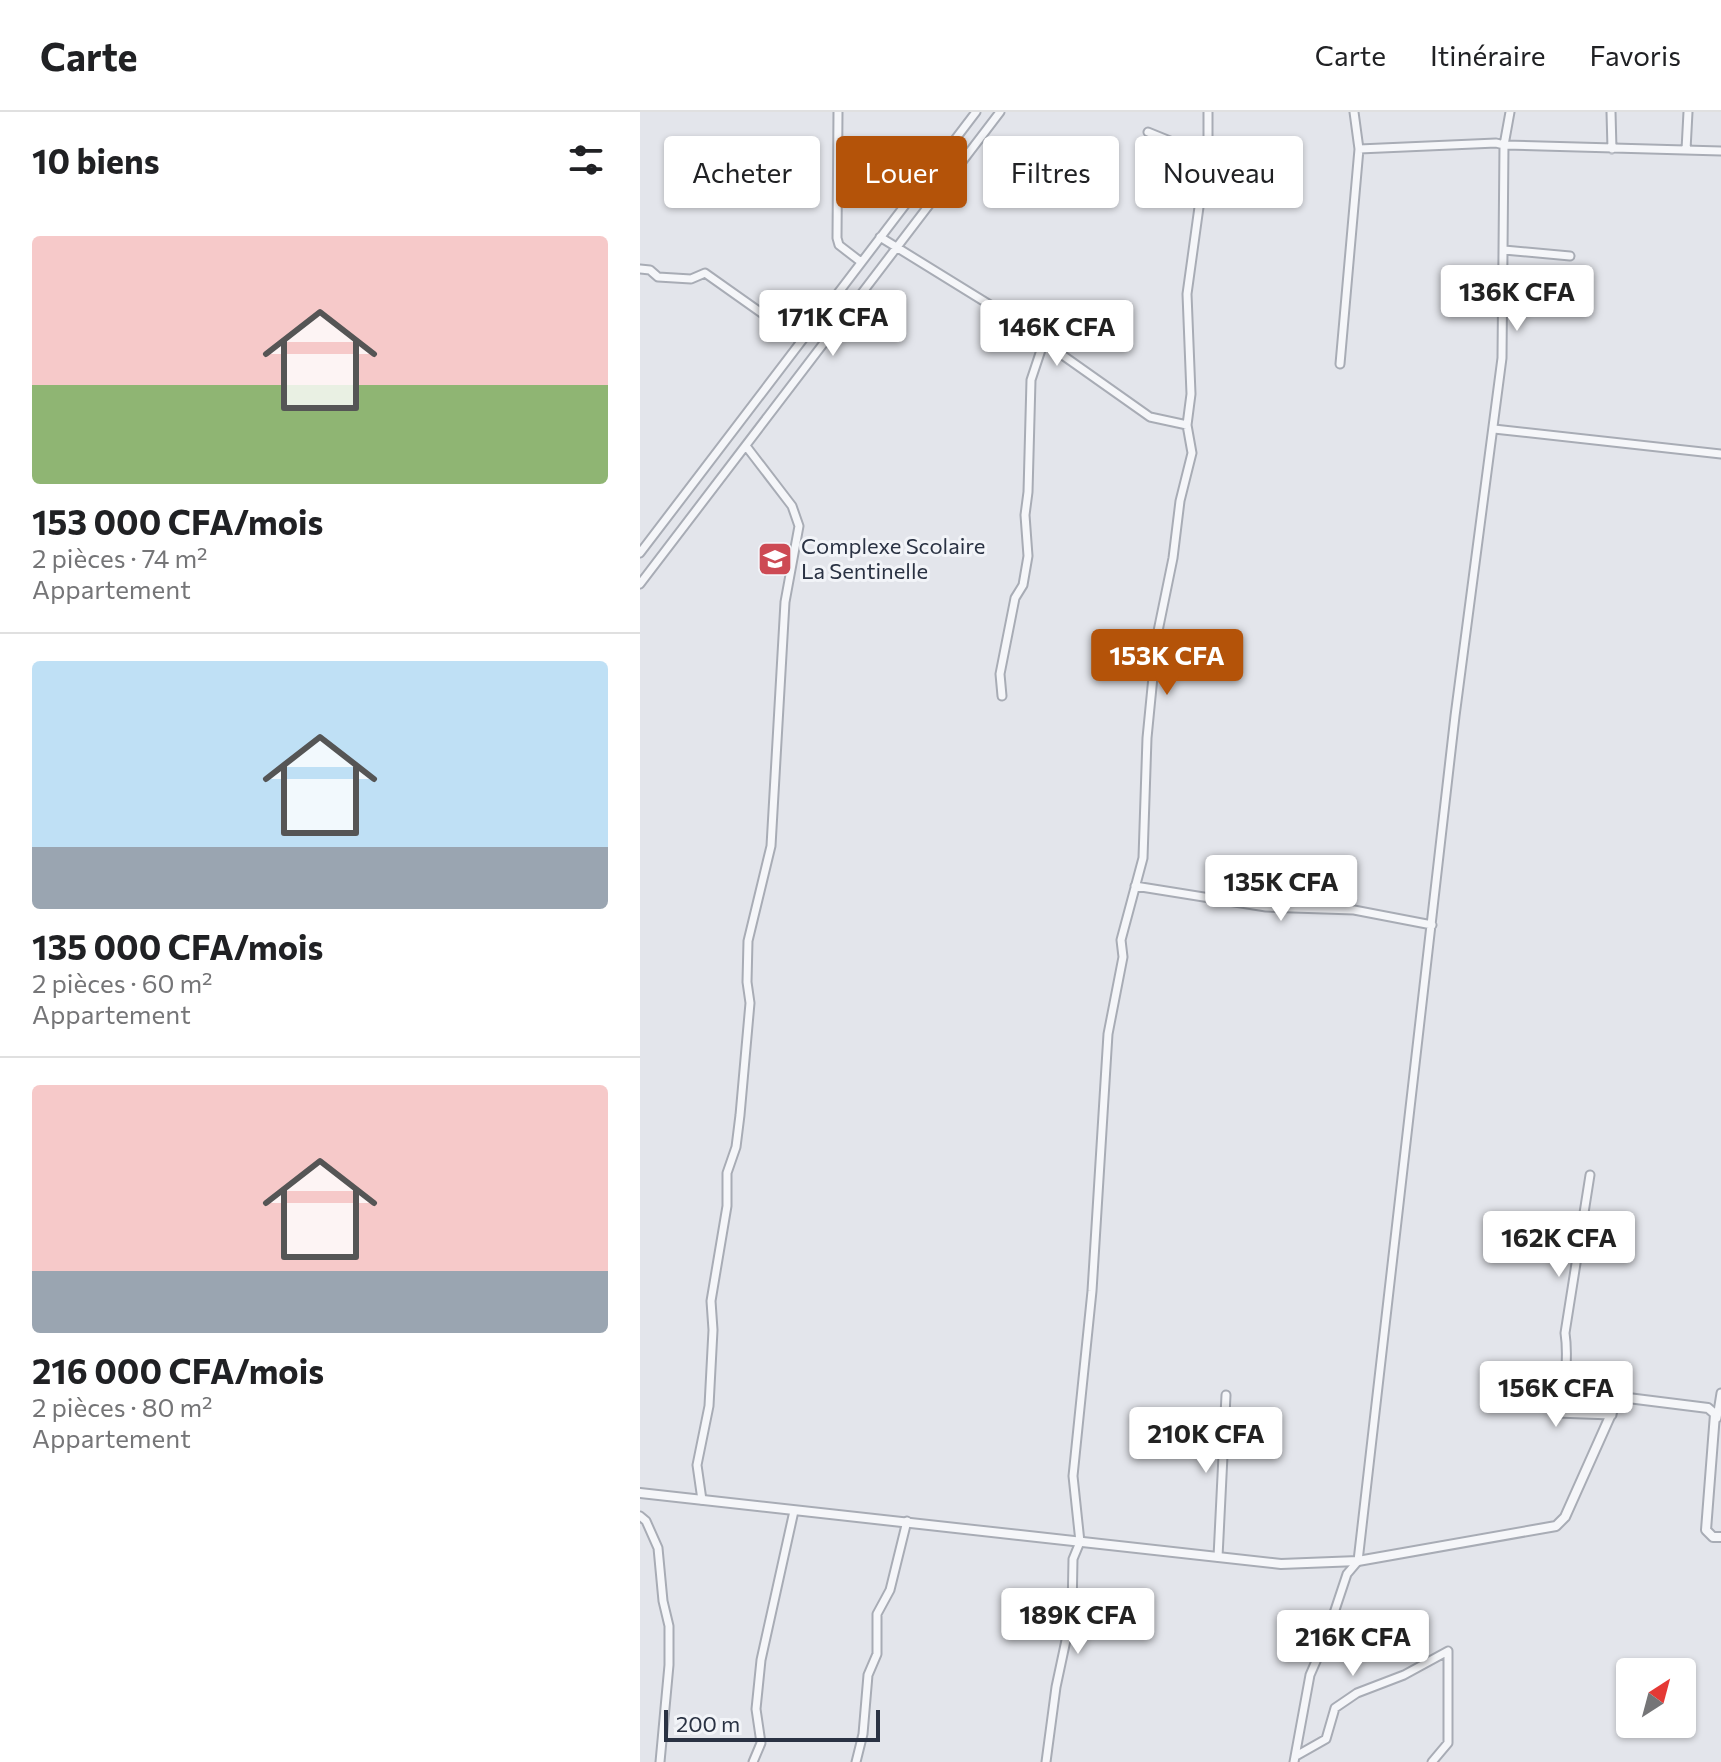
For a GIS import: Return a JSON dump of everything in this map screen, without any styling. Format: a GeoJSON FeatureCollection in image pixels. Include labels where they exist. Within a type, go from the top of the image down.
{"type":"FeatureCollection","features":[{"type":"Feature","properties":{"kind":"street"},"geometry":{"type":"LineString","coordinates":[[838,112],[837,238],[839,245],[861,262]]}},
{"type":"Feature","properties":{"kind":"street"},"geometry":{"type":"LineString","coordinates":[[640,553],[976,112]]}},
{"type":"Feature","properties":{"kind":"street"},"geometry":{"type":"LineString","coordinates":[[640,584],[1000,112]]}},
{"type":"Feature","properties":{"kind":"street"},"geometry":{"type":"LineString","coordinates":[[1208,112],[1208,136]]}},
{"type":"Feature","properties":{"kind":"street"},"geometry":{"type":"LineString","coordinates":[[1340,364],[1359,149],[1354,112]]}},
{"type":"Feature","properties":{"kind":"street"},"geometry":{"type":"LineString","coordinates":[[1295,1759],[1310,1675],[1347,1574],[1358,1561],[1455,716],[1502,358],[1504,145],[1510,112]]}},
{"type":"Feature","properties":{"kind":"street"},"geometry":{"type":"LineString","coordinates":[[1611,112],[1612,149]]}},
{"type":"Feature","properties":{"kind":"street"},"geometry":{"type":"LineString","coordinates":[[1686,150],[1688,112]]}},
{"type":"Feature","properties":{"kind":"street"},"geometry":{"type":"LineString","coordinates":[[1148,132],[1158,136]]}},
{"type":"Feature","properties":{"kind":"street"},"geometry":{"type":"LineString","coordinates":[[1359,149],[1496,143],[1721,151]]}},
{"type":"Feature","properties":{"kind":"street"},"geometry":{"type":"LineString","coordinates":[[1046,1762],[1056,1687],[1072,1612],[1073,1559],[1080,1542],[1073,1476],[1093,1275],[1106,1056],[1123,957],[1121,940],[1143,858],[1147,738],[1157,636],[1173,558],[1180,501],[1192,453],[1187,425],[1191,394],[1187,294],[1199,208]]}},
{"type":"Feature","properties":{"kind":"street"},"geometry":{"type":"LineString","coordinates":[[880,237],[1003,313],[1150,417],[1187,425]]}},
{"type":"Feature","properties":{"kind":"street"},"geometry":{"type":"LineString","coordinates":[[1504,250],[1570,256]]}},
{"type":"Feature","properties":{"kind":"street"},"geometry":{"type":"LineString","coordinates":[[640,269],[650,270],[657,277],[691,279],[705,273],[801,341]]}},
{"type":"Feature","properties":{"kind":"street"},"geometry":{"type":"LineString","coordinates":[[1002,696],[1000,674],[1015,598],[1023,585],[1028,556],[1025,515],[1031,380],[1044,341]]}},
{"type":"Feature","properties":{"kind":"street"},"geometry":{"type":"LineString","coordinates":[[1494,429],[1721,454]]}},
{"type":"Feature","properties":{"kind":"street"},"geometry":{"type":"LineString","coordinates":[[702,1500],[697,1465],[709,1406],[713,1330],[711,1301],[727,1206],[727,1173],[736,1147],[740,1115],[750,1003],[748,941],[771,846],[785,602],[799,526],[792,506],[746,446]]}},
{"type":"Feature","properties":{"kind":"street"},"geometry":{"type":"LineString","coordinates":[[1135,886],[1266,907],[1354,910],[1432,925]]}},
{"type":"Feature","properties":{"kind":"street"},"geometry":{"type":"LineString","coordinates":[[1590,1175],[1565,1333],[1564,1379],[1560,1392],[1549,1401],[1552,1411],[1556,1413],[1612,1415]]}},
{"type":"Feature","properties":{"kind":"street"},"geometry":{"type":"LineString","coordinates":[[1721,1393],[1706,1530],[1713,1537],[1721,1537]]}},
{"type":"Feature","properties":{"kind":"street"},"geometry":{"type":"LineString","coordinates":[[1218,1557],[1226,1395]]}},
{"type":"Feature","properties":{"kind":"street"},"geometry":{"type":"LineString","coordinates":[[640,1493],[1281,1564],[1358,1561],[1556,1526],[1565,1517],[1621,1398],[1708,1408],[1717,1418]]}},
{"type":"Feature","properties":{"kind":"street"},"geometry":{"type":"LineString","coordinates":[[753,1762],[761,1743],[756,1709],[761,1660],[794,1511]]}},
{"type":"Feature","properties":{"kind":"street"},"geometry":{"type":"LineString","coordinates":[[640,1516],[646,1521],[658,1548],[663,1601],[669,1626],[669,1665],[660,1762]]}},
{"type":"Feature","properties":{"kind":"street"},"geometry":{"type":"LineString","coordinates":[[856,1762],[863,1734],[868,1675],[877,1654],[877,1614],[890,1590],[907,1521]]}},
{"type":"Feature","properties":{"kind":"street"},"geometry":{"type":"LineString","coordinates":[[1295,1759],[1326,1739],[1335,1708],[1357,1693],[1404,1675],[1448,1651],[1448,1743],[1432,1762]]}},
{"type":"Feature","properties":{"kind":"place","name":"Complexe Scolaire La Sentinelle"},"geometry":{"type":"Point","coordinates":[775,559]}}]}
